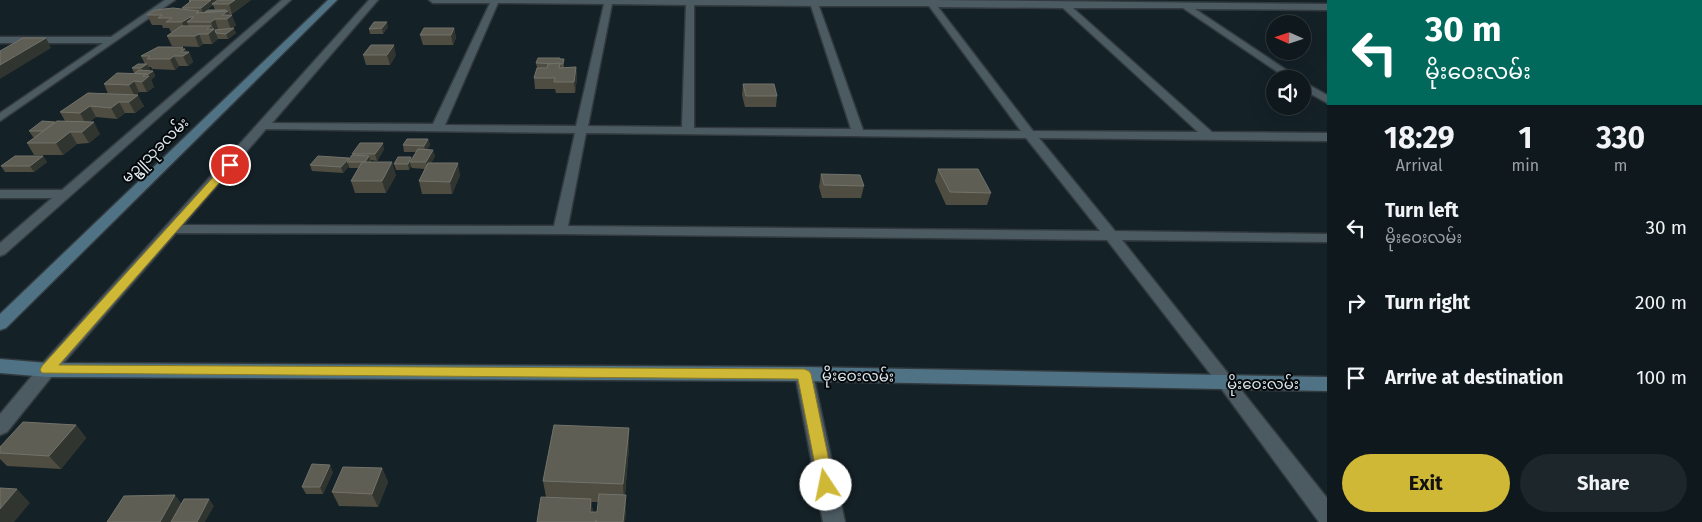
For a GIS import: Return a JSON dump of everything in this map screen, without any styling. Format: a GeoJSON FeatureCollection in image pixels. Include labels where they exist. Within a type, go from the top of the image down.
{"type":"FeatureCollection","features":[{"type":"Feature","properties":{"kind":"street"},"geometry":{"type":"LineString","coordinates":[[0,118],[171,0]]}},
{"type":"Feature","properties":{"kind":"street"},"geometry":{"type":"LineString","coordinates":[[0,251],[287,0]]}},
{"type":"Feature","properties":{"kind":"street","name":"မဥ္ဇူသုခလမ်း"},"geometry":{"type":"LineString","coordinates":[[0,324],[333,0]]}},
{"type":"Feature","properties":{"kind":"street"},"geometry":{"type":"LineString","coordinates":[[0,428],[47,370],[170,229],[265,126],[374,0]]}},
{"type":"Feature","properties":{"kind":"street"},"geometry":{"type":"LineString","coordinates":[[433,0],[1180,3],[1327,6]]}},
{"type":"Feature","properties":{"kind":"street"},"geometry":{"type":"LineString","coordinates":[[438,127],[495,0]]}},
{"type":"Feature","properties":{"kind":"street"},"geometry":{"type":"LineString","coordinates":[[560,230],[608,1]]}},
{"type":"Feature","properties":{"kind":"street"},"geometry":{"type":"LineString","coordinates":[[688,131],[690,2]]}},
{"type":"Feature","properties":{"kind":"street"},"geometry":{"type":"LineString","coordinates":[[929,2],[1030,134],[1113,235],[1229,384],[1327,515]]}},
{"type":"Feature","properties":{"kind":"street"},"geometry":{"type":"LineString","coordinates":[[814,3],[858,134]]}},
{"type":"Feature","properties":{"kind":"street"},"geometry":{"type":"LineString","coordinates":[[1180,3],[1281,70]]}},
{"type":"Feature","properties":{"kind":"street"},"geometry":{"type":"LineString","coordinates":[[1064,4],[1209,136]]}},
{"type":"Feature","properties":{"kind":"street"},"geometry":{"type":"LineString","coordinates":[[0,40],[111,40]]}},
{"type":"Feature","properties":{"kind":"street"},"geometry":{"type":"LineString","coordinates":[[1311,90],[1327,100]]}},
{"type":"Feature","properties":{"kind":"street"},"geometry":{"type":"LineString","coordinates":[[0,104],[20,104]]}},
{"type":"Feature","properties":{"kind":"street"},"geometry":{"type":"LineString","coordinates":[[265,126],[858,134],[1327,137]]}},
{"type":"Feature","properties":{"kind":"street"},"geometry":{"type":"LineString","coordinates":[[0,194],[64,194]]}},
{"type":"Feature","properties":{"kind":"street"},"geometry":{"type":"LineString","coordinates":[[170,229],[560,230],[1327,238]]}},
{"type":"Feature","properties":{"kind":"street","name":"မိုးဝေးလမ်း"},"geometry":{"type":"LineString","coordinates":[[0,366],[47,370],[804,374],[1229,384],[1327,384]]}},
{"type":"Feature","properties":{"kind":"street"},"geometry":{"type":"LineString","coordinates":[[804,374],[834,522]]}},
{"type":"Feature","properties":{"kind":"building"},"geometry":{"type":"Polygon","coordinates":[[[191,0],[211,0],[201,8],[182,8],[191,0]]]}},
{"type":"Feature","properties":{"kind":"building"},"geometry":{"type":"Polygon","coordinates":[[[218,0],[235,0],[229,4],[212,4],[218,0]]]}},
{"type":"Feature","properties":{"kind":"building"},"geometry":{"type":"Polygon","coordinates":[[[173,8],[199,11],[196,13],[228,11],[222,15],[232,15],[227,19],[215,19],[211,22],[187,22],[194,17],[190,17],[182,22],[166,22],[172,18],[158,18],[162,15],[147,15],[155,10],[173,8]]]}},
{"type":"Feature","properties":{"kind":"building"},"geometry":{"type":"Polygon","coordinates":[[[208,10],[226,10],[205,12],[208,10]]]}},
{"type":"Feature","properties":{"kind":"building"},"geometry":{"type":"Polygon","coordinates":[[[374,22],[387,22],[382,28],[369,29],[374,22]]]}},
{"type":"Feature","properties":{"kind":"building"},"geometry":{"type":"Polygon","coordinates":[[[181,26],[211,26],[207,29],[214,29],[208,34],[195,36],[167,36],[181,26]]]}},
{"type":"Feature","properties":{"kind":"building"},"geometry":{"type":"Polygon","coordinates":[[[234,28],[226,34],[216,33],[215,30],[234,28]]]}},
{"type":"Feature","properties":{"kind":"building"},"geometry":{"type":"Polygon","coordinates":[[[424,28],[454,28],[451,35],[420,35],[424,28]]]}},
{"type":"Feature","properties":{"kind":"building"},"geometry":{"type":"Polygon","coordinates":[[[23,38],[46,38],[0,65],[0,51],[23,38]]]}},
{"type":"Feature","properties":{"kind":"building"},"geometry":{"type":"Polygon","coordinates":[[[371,45],[394,45],[387,55],[363,55],[371,45]]]}},
{"type":"Feature","properties":{"kind":"building"},"geometry":{"type":"Polygon","coordinates":[[[158,47],[183,47],[181,49],[185,49],[181,52],[189,52],[183,56],[174,56],[170,59],[147,59],[150,56],[141,56],[158,47]]]}},
{"type":"Feature","properties":{"kind":"building"},"geometry":{"type":"Polygon","coordinates":[[[538,58],[564,59],[563,64],[536,63],[538,58]]]}},
{"type":"Feature","properties":{"kind":"building"},"geometry":{"type":"Polygon","coordinates":[[[560,63],[559,68],[576,67],[574,82],[554,82],[555,78],[534,78],[537,68],[547,68],[548,64],[560,63]]]}},
{"type":"Feature","properties":{"kind":"building"},"geometry":{"type":"Polygon","coordinates":[[[138,64],[147,64],[141,68],[132,68],[138,64]]]}},
{"type":"Feature","properties":{"kind":"building"},"geometry":{"type":"Polygon","coordinates":[[[139,70],[153,71],[147,75],[135,73],[139,70]]]}},
{"type":"Feature","properties":{"kind":"building"},"geometry":{"type":"Polygon","coordinates":[[[117,73],[147,74],[143,76],[149,76],[142,82],[134,81],[129,85],[104,84],[117,73]]]}},
{"type":"Feature","properties":{"kind":"building"},"geometry":{"type":"Polygon","coordinates":[[[743,84],[774,84],[777,96],[746,96],[743,84]]]}},
{"type":"Feature","properties":{"kind":"building"},"geometry":{"type":"Polygon","coordinates":[[[88,93],[138,95],[129,102],[119,102],[111,108],[90,106],[80,113],[60,112],[88,93]]]}},
{"type":"Feature","properties":{"kind":"building"},"geometry":{"type":"Polygon","coordinates":[[[42,121],[55,122],[43,131],[29,131],[42,121]]]}},
{"type":"Feature","properties":{"kind":"building"},"geometry":{"type":"Polygon","coordinates":[[[57,121],[94,122],[82,132],[70,132],[56,143],[27,143],[57,121]]]}},
{"type":"Feature","properties":{"kind":"building"},"geometry":{"type":"Polygon","coordinates":[[[407,139],[428,139],[424,146],[403,145],[407,139]]]}},
{"type":"Feature","properties":{"kind":"building"},"geometry":{"type":"Polygon","coordinates":[[[360,143],[383,143],[375,154],[352,154],[360,143]]]}},
{"type":"Feature","properties":{"kind":"building"},"geometry":{"type":"Polygon","coordinates":[[[418,149],[433,150],[426,162],[410,162],[418,149]]]}},
{"type":"Feature","properties":{"kind":"building"},"geometry":{"type":"Polygon","coordinates":[[[352,155],[369,156],[365,162],[347,162],[352,155]]]}},
{"type":"Feature","properties":{"kind":"building"},"geometry":{"type":"Polygon","coordinates":[[[15,156],[43,156],[30,166],[1,166],[15,156]]]}},
{"type":"Feature","properties":{"kind":"building"},"geometry":{"type":"Polygon","coordinates":[[[318,156],[349,158],[341,167],[310,165],[318,156]]]}},
{"type":"Feature","properties":{"kind":"building"},"geometry":{"type":"Polygon","coordinates":[[[398,157],[411,157],[408,164],[394,164],[398,157]]]}},
{"type":"Feature","properties":{"kind":"building"},"geometry":{"type":"Polygon","coordinates":[[[362,162],[392,162],[382,181],[351,181],[362,162]]]}},
{"type":"Feature","properties":{"kind":"building"},"geometry":{"type":"Polygon","coordinates":[[[428,163],[458,163],[450,182],[419,181],[428,163]]]}},
{"type":"Feature","properties":{"kind":"building"},"geometry":{"type":"Polygon","coordinates":[[[938,169],[978,169],[991,193],[950,192],[938,169]]]}},
{"type":"Feature","properties":{"kind":"building"},"geometry":{"type":"Polygon","coordinates":[[[821,174],[860,175],[864,186],[824,185],[821,174]]]}},
{"type":"Feature","properties":{"kind":"building"},"geometry":{"type":"Polygon","coordinates":[[[23,422],[76,425],[49,456],[0,453],[0,447],[23,422]]]}},
{"type":"Feature","properties":{"kind":"building"},"geometry":{"type":"Polygon","coordinates":[[[554,425],[629,428],[623,484],[543,481],[554,425]]]}},
{"type":"Feature","properties":{"kind":"building"},"geometry":{"type":"Polygon","coordinates":[[[312,464],[330,465],[320,487],[302,487],[312,464]]]}},
{"type":"Feature","properties":{"kind":"building"},"geometry":{"type":"Polygon","coordinates":[[[343,467],[382,468],[372,494],[332,492],[343,467]]]}},
{"type":"Feature","properties":{"kind":"building"},"geometry":{"type":"Polygon","coordinates":[[[0,488],[17,489],[0,509],[0,488]]]}},
{"type":"Feature","properties":{"kind":"building"},"geometry":{"type":"Polygon","coordinates":[[[599,494],[626,495],[623,522],[537,522],[541,497],[591,499],[590,512],[597,512],[599,494]]]}},
{"type":"Feature","properties":{"kind":"building"},"geometry":{"type":"Polygon","coordinates":[[[175,495],[160,522],[107,522],[124,496],[175,495]]]}},
{"type":"Feature","properties":{"kind":"building"},"geometry":{"type":"Polygon","coordinates":[[[184,499],[209,499],[197,522],[171,522],[184,499]]]}},
{"type":"Feature","properties":{"kind":"route"},"geometry":{"type":"LineString","coordinates":[[230,165],[170,229],[47,370],[804,374],[826,485]]}}]}
